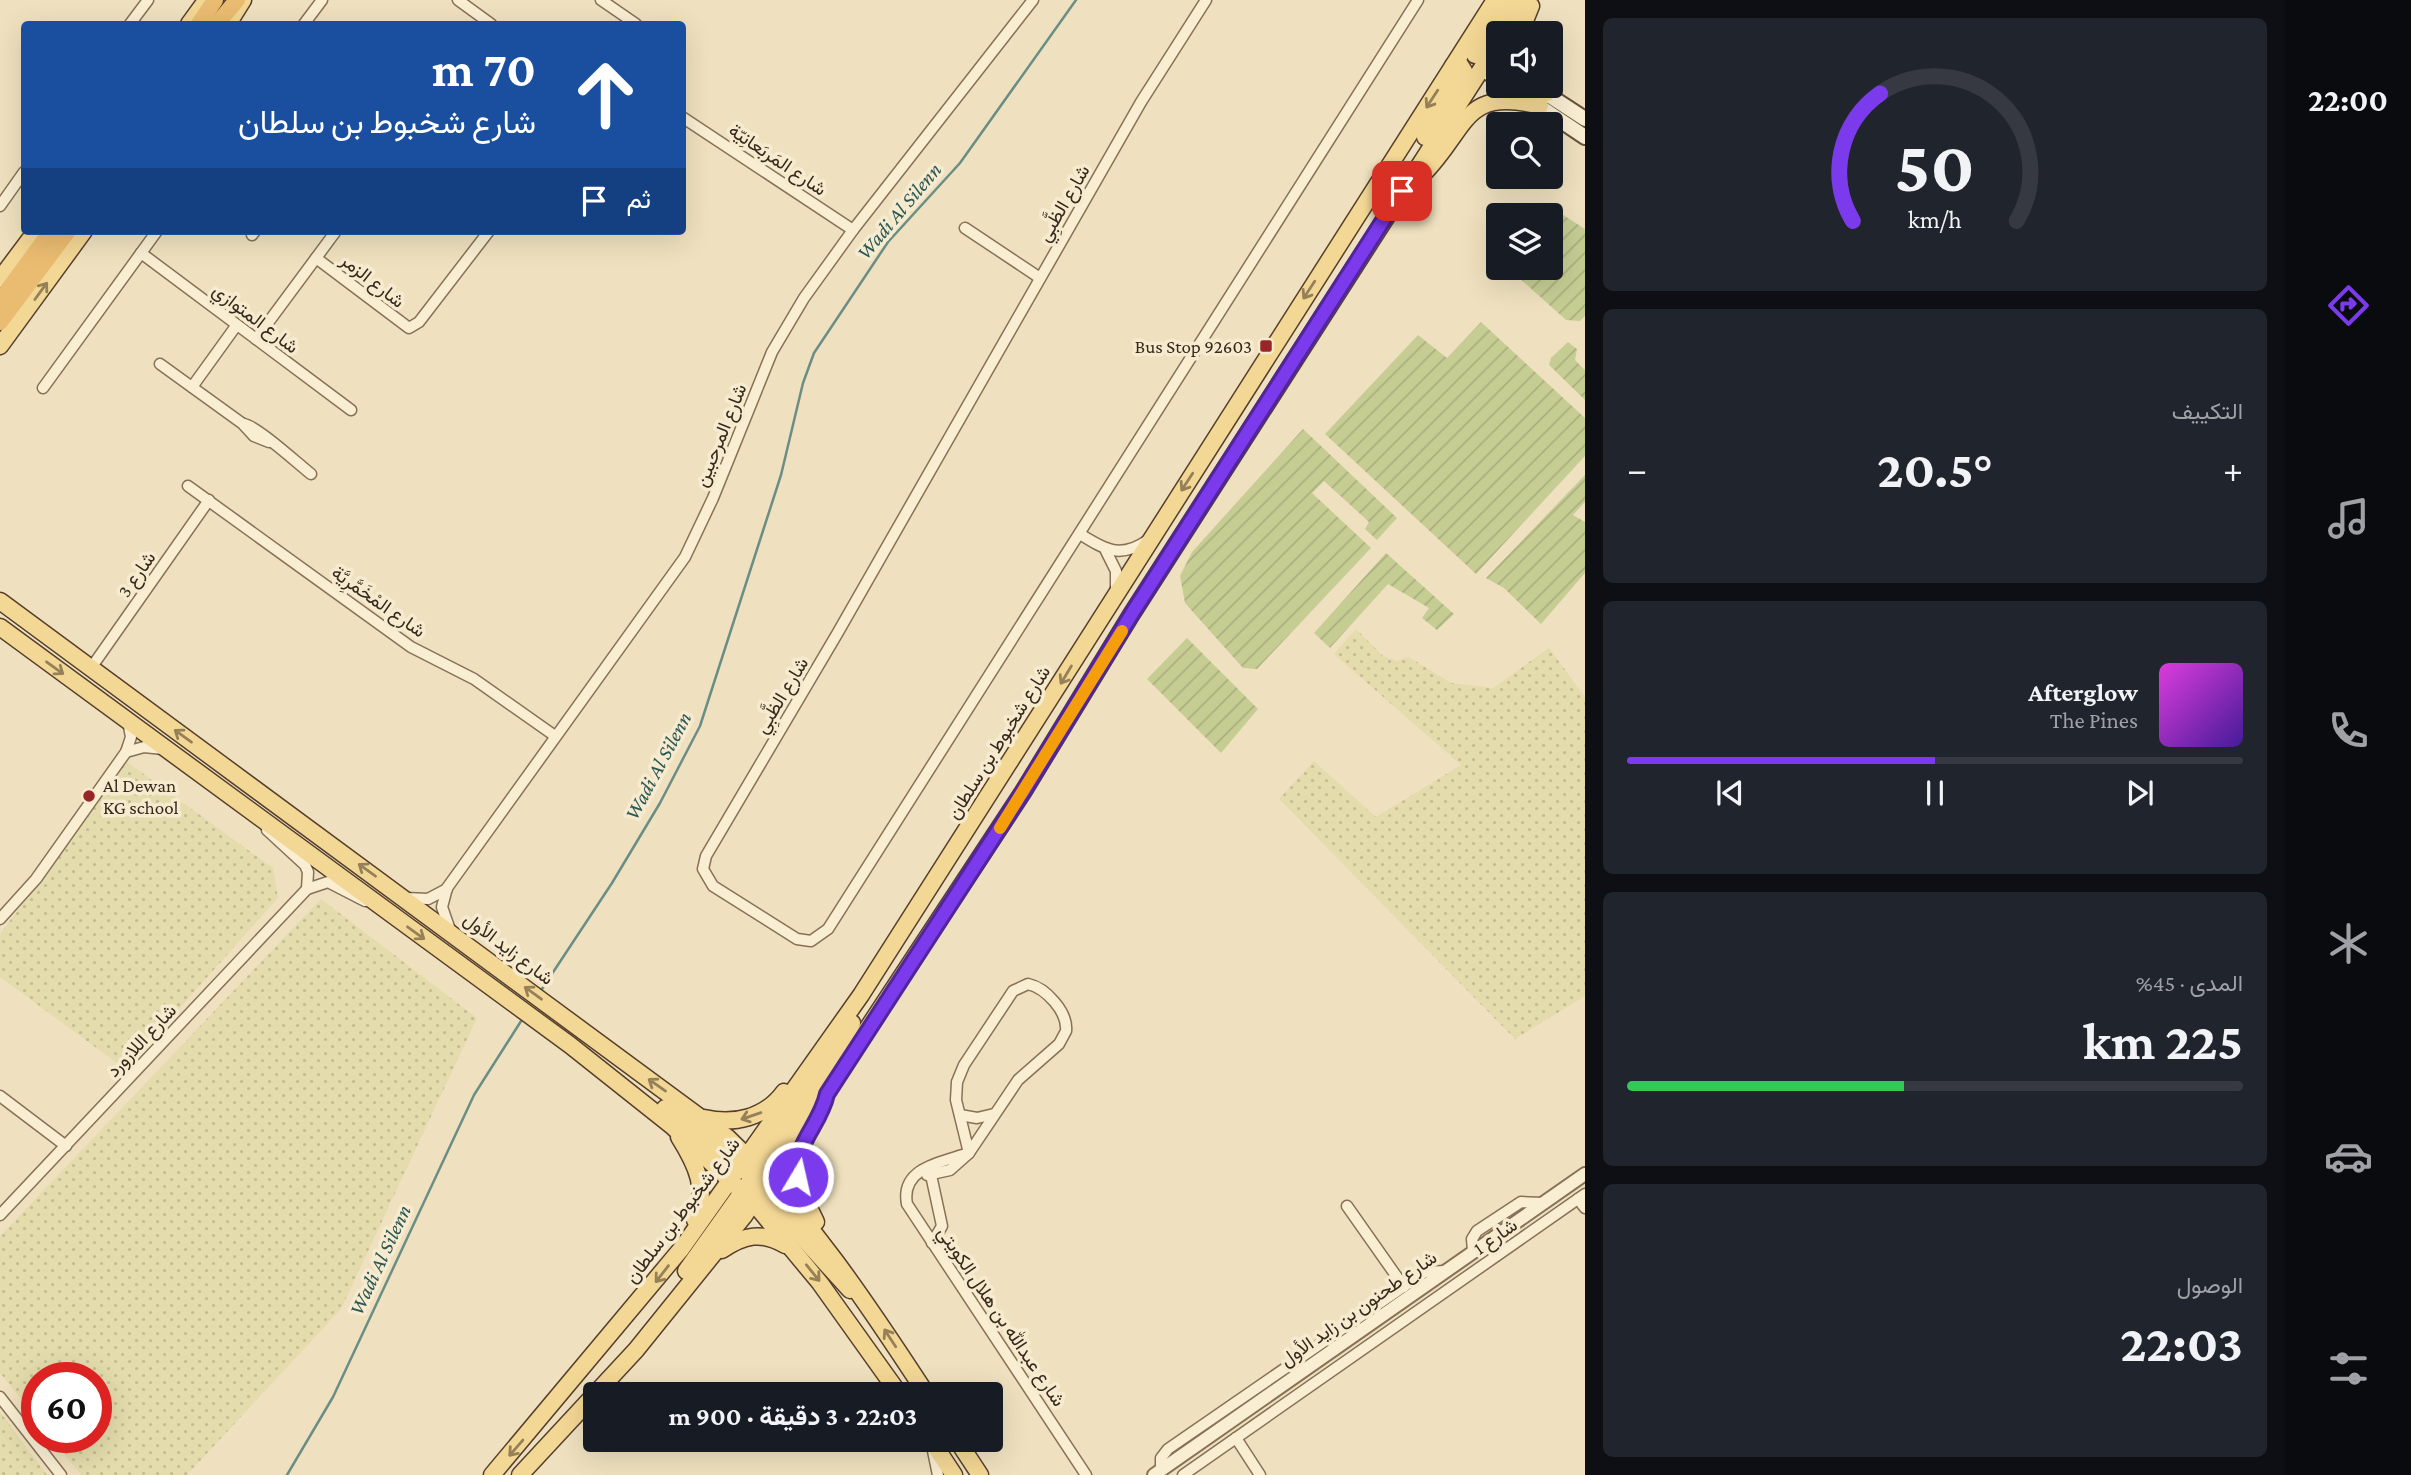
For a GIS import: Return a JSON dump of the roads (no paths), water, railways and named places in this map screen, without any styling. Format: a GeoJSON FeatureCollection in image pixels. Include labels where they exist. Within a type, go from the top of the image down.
{"type":"FeatureCollection","features":[{"type":"Feature","properties":{"kind":"highway"},"geometry":{"type":"LineString","coordinates":[[201,21],[215,0]]}},
{"type":"Feature","properties":{"kind":"highway"},"geometry":{"type":"LineString","coordinates":[[220,21],[237,0]]}},
{"type":"Feature","properties":{"kind":"highway"},"geometry":{"type":"LineString","coordinates":[[0,301],[48,235]]}},
{"type":"Feature","properties":{"kind":"highway"},"geometry":{"type":"LineString","coordinates":[[0,322],[65,235]]}},
{"type":"Feature","properties":{"kind":"main road"},"geometry":{"type":"LineString","coordinates":[[191,21],[207,0]]}},
{"type":"Feature","properties":{"kind":"main road"},"geometry":{"type":"LineString","coordinates":[[230,21],[243,0]]}},
{"type":"Feature","properties":{"kind":"main road","name":"شارع شخبوط بن سلطان"},"geometry":{"type":"LineString","coordinates":[[520,1475],[636,1350],[706,1262],[751,1179],[861,995],[1018,753],[1115,593],[1495,0]]}},
{"type":"Feature","properties":{"kind":"main road","name":"شارع شخبوط بن سلطان"},"geometry":{"type":"LineString","coordinates":[[1502,21],[1508,0]]}},
{"type":"Feature","properties":{"kind":"main road"},"geometry":{"type":"LineString","coordinates":[[1512,21],[1525,0]]}},
{"type":"Feature","properties":{"kind":"main road"},"geometry":{"type":"LineString","coordinates":[[1525,21],[1534,0]]}},
{"type":"Feature","properties":{"kind":"main road"},"geometry":{"type":"LineString","coordinates":[[1455,63],[1486,62]]}},
{"type":"Feature","properties":{"kind":"main road"},"geometry":{"type":"LineString","coordinates":[[1417,169],[1421,143],[1464,71],[1459,63],[1455,63]]}},
{"type":"Feature","properties":{"kind":"main road","name":"شارع شخبوط بن سلطان"},"geometry":{"type":"LineString","coordinates":[[492,1475],[682,1248],[751,1179],[827,1094],[1034,776],[1131,615],[1402,191],[1486,68]]}},
{"type":"Feature","properties":{"kind":"main road"},"geometry":{"type":"LineString","coordinates":[[1402,191],[1426,170],[1467,117],[1484,104],[1518,98]]}},
{"type":"Feature","properties":{"kind":"main road"},"geometry":{"type":"LineString","coordinates":[[1549,98],[1585,118]]}},
{"type":"Feature","properties":{"kind":"main road"},"geometry":{"type":"LineString","coordinates":[[1563,119],[1585,128]]}},
{"type":"Feature","properties":{"kind":"main road"},"geometry":{"type":"LineString","coordinates":[[1563,122],[1585,137]]}},
{"type":"Feature","properties":{"kind":"main road"},"geometry":{"type":"LineString","coordinates":[[0,279],[33,235]]}},
{"type":"Feature","properties":{"kind":"main road"},"geometry":{"type":"LineString","coordinates":[[0,346],[81,235]]}},
{"type":"Feature","properties":{"kind":"main road","name":"شارع زايد الأول"},"geometry":{"type":"LineString","coordinates":[[0,601],[704,1118],[751,1179],[795,1251],[891,1382]]}},
{"type":"Feature","properties":{"kind":"main road","name":"شارع زايد الأول"},"geometry":{"type":"LineString","coordinates":[[0,627],[570,1045],[672,1126],[751,1179],[829,1250],[865,1299],[919,1382]]}},
{"type":"Feature","properties":{"kind":"main road"},"geometry":{"type":"LineString","coordinates":[[704,1118],[736,1121],[771,1107],[834,1023],[861,995]]}},
{"type":"Feature","properties":{"kind":"main road"},"geometry":{"type":"LineString","coordinates":[[618,1081],[647,1095],[702,1135],[751,1179],[841,1283],[865,1299]]}},
{"type":"Feature","properties":{"kind":"main road"},"geometry":{"type":"LineString","coordinates":[[827,1094],[822,1112],[798,1151],[796,1161],[807,1202],[829,1250]]}},
{"type":"Feature","properties":{"kind":"main road"},"geometry":{"type":"LineString","coordinates":[[672,1126],[693,1164],[703,1196],[702,1206],[682,1248]]}},
{"type":"Feature","properties":{"kind":"main road"},"geometry":{"type":"LineString","coordinates":[[636,1350],[670,1293],[751,1179]]}},
{"type":"Feature","properties":{"kind":"main road"},"geometry":{"type":"LineString","coordinates":[[706,1262],[748,1237],[774,1238],[795,1251]]}},
{"type":"Feature","properties":{"kind":"main road"},"geometry":{"type":"LineString","coordinates":[[938,1452],[954,1475]]}},
{"type":"Feature","properties":{"kind":"main road"},"geometry":{"type":"LineString","coordinates":[[965,1452],[976,1470]]}},
{"type":"Feature","properties":{"kind":"street"},"geometry":{"type":"LineString","coordinates":[[132,21],[148,0]]}},
{"type":"Feature","properties":{"kind":"street"},"geometry":{"type":"LineString","coordinates":[[306,21],[322,0]]}},
{"type":"Feature","properties":{"kind":"street"},"geometry":{"type":"LineString","coordinates":[[458,0],[485,21]]}},
{"type":"Feature","properties":{"kind":"street"},"geometry":{"type":"LineString","coordinates":[[601,0],[632,21]]}},
{"type":"Feature","properties":{"kind":"street","name":"شارع المرحبين"},"geometry":{"type":"LineString","coordinates":[[447,888],[693,544],[772,352],[804,298],[853,230],[1033,0]]}},
{"type":"Feature","properties":{"kind":"street","name":"شارع الظَّبِي"},"geometry":{"type":"LineString","coordinates":[[1206,0],[1141,102],[837,634],[706,856],[704,869],[708,881],[797,939],[811,941],[824,935],[1418,0]]}},
{"type":"Feature","properties":{"kind":"street","name":"شارع المَربَعانِيّة"},"geometry":{"type":"LineString","coordinates":[[686,120],[853,230]]}},
{"type":"Feature","properties":{"kind":"street"},"geometry":{"type":"LineString","coordinates":[[0,206],[21,176]]}},
{"type":"Feature","properties":{"kind":"street"},"geometry":{"type":"LineString","coordinates":[[965,228],[1040,278]]}},
{"type":"Feature","properties":{"kind":"street"},"geometry":{"type":"LineString","coordinates":[[43,388],[154,235]]}},
{"type":"Feature","properties":{"kind":"street"},"geometry":{"type":"LineString","coordinates":[[256,339],[333,235]]}},
{"type":"Feature","properties":{"kind":"street","name":"شارع الزمر"},"geometry":{"type":"LineString","coordinates":[[316,258],[409,328],[419,322],[486,235]]}},
{"type":"Feature","properties":{"kind":"street","name":"شارع المتوازي"},"geometry":{"type":"LineString","coordinates":[[141,253],[351,410]]}},
{"type":"Feature","properties":{"kind":"street"},"geometry":{"type":"LineString","coordinates":[[192,387],[236,326]]}},
{"type":"Feature","properties":{"kind":"street"},"geometry":{"type":"LineString","coordinates":[[160,364],[243,424],[258,430],[268,442],[311,474]]}},
{"type":"Feature","properties":{"kind":"street","name":"شارع المْخَمَّرِيَّة"},"geometry":{"type":"LineString","coordinates":[[188,486],[411,647],[474,679],[555,736]]}},
{"type":"Feature","properties":{"kind":"street","name":"شارع 3"},"geometry":{"type":"LineString","coordinates":[[91,668],[209,500]]}},
{"type":"Feature","properties":{"kind":"street"},"geometry":{"type":"LineString","coordinates":[[1080,534],[1106,551],[1116,571],[1115,593]]}},
{"type":"Feature","properties":{"kind":"street"},"geometry":{"type":"LineString","coordinates":[[1106,551],[1130,550],[1150,539]]}},
{"type":"Feature","properties":{"kind":"street"},"geometry":{"type":"LineString","coordinates":[[0,919],[36,879],[126,752],[131,737],[127,721]]}},
{"type":"Feature","properties":{"kind":"street"},"geometry":{"type":"LineString","coordinates":[[126,752],[153,747],[171,753]]}},
{"type":"Feature","properties":{"kind":"street"},"geometry":{"type":"LineString","coordinates":[[257,816],[274,837],[305,865],[308,872],[307,889],[328,882],[354,896],[376,903]]}},
{"type":"Feature","properties":{"kind":"street"},"geometry":{"type":"LineString","coordinates":[[403,897],[428,899],[447,888]]}},
{"type":"Feature","properties":{"kind":"street"},"geometry":{"type":"LineString","coordinates":[[447,888],[442,913],[450,930]]}},
{"type":"Feature","properties":{"kind":"street","name":"شارع اللازورد"},"geometry":{"type":"LineString","coordinates":[[0,1214],[307,889]]}},
{"type":"Feature","properties":{"kind":"street"},"geometry":{"type":"LineString","coordinates":[[916,1174],[931,1175],[950,1170],[969,1153],[1018,1080],[1059,1044],[1066,1031],[1061,1011],[1035,986],[1020,986],[1013,991],[964,1065],[956,1091],[969,1153]]}},
{"type":"Feature","properties":{"kind":"street"},"geometry":{"type":"LineString","coordinates":[[0,1096],[66,1146]]}},
{"type":"Feature","properties":{"kind":"street"},"geometry":{"type":"LineString","coordinates":[[960,1115],[977,1118],[994,1114]]}},
{"type":"Feature","properties":{"kind":"street"},"geometry":{"type":"LineString","coordinates":[[916,1174],[939,1162],[969,1153]]}},
{"type":"Feature","properties":{"kind":"street","name":"شارع عبدالله بن هلال الكويتي"},"geometry":{"type":"LineString","coordinates":[[916,1174],[907,1188],[907,1204],[1086,1475]]}},
{"type":"Feature","properties":{"kind":"street","name":"شارع طحنون بن زايد الأول"},"geometry":{"type":"LineString","coordinates":[[1157,1472],[1585,1174]]}},
{"type":"Feature","properties":{"kind":"street"},"geometry":{"type":"LineString","coordinates":[[931,1175],[942,1226],[932,1243]]}},
{"type":"Feature","properties":{"kind":"street"},"geometry":{"type":"LineString","coordinates":[[1582,1196],[1585,1209]]}},
{"type":"Feature","properties":{"kind":"street","name":"شارع 1"},"geometry":{"type":"LineString","coordinates":[[1183,1475],[1582,1196]]}},
{"type":"Feature","properties":{"kind":"street"},"geometry":{"type":"LineString","coordinates":[[1347,1206],[1404,1287]]}},
{"type":"Feature","properties":{"kind":"street"},"geometry":{"type":"LineString","coordinates":[[1157,1472],[1161,1458],[1168,1449],[1429,1270],[1445,1271]]}},
{"type":"Feature","properties":{"kind":"street"},"geometry":{"type":"LineString","coordinates":[[0,1397],[61,1475]]}},
{"type":"Feature","properties":{"kind":"street"},"geometry":{"type":"LineString","coordinates":[[1236,1438],[1260,1475]]}},
{"type":"Feature","properties":{"kind":"street"},"geometry":{"type":"LineString","coordinates":[[933,1452],[938,1475]]}},
{"type":"Feature","properties":{"kind":"street"},"geometry":{"type":"LineString","coordinates":[[976,1470],[989,1475]]}},
{"type":"Feature","properties":{"kind":"waterway","name":"Wadi Al Silenn"},"geometry":{"type":"LineString","coordinates":[[540,992],[612,883],[660,803],[700,726],[781,475],[803,383],[814,353],[888,242],[960,163],[1076,0]]}},
{"type":"Feature","properties":{"kind":"waterway","name":"Wadi Al Silenn"},"geometry":{"type":"LineString","coordinates":[[287,1475],[333,1397],[474,1095],[523,1018]]}},
{"type":"Feature","properties":{"kind":"place","name":"Bus Stop 92603"},"geometry":{"type":"Point","coordinates":[1266,346]}},
{"type":"Feature","properties":{"kind":"place","name":"Al Dewan KG school"},"geometry":{"type":"Point","coordinates":[89,796]}}]}
